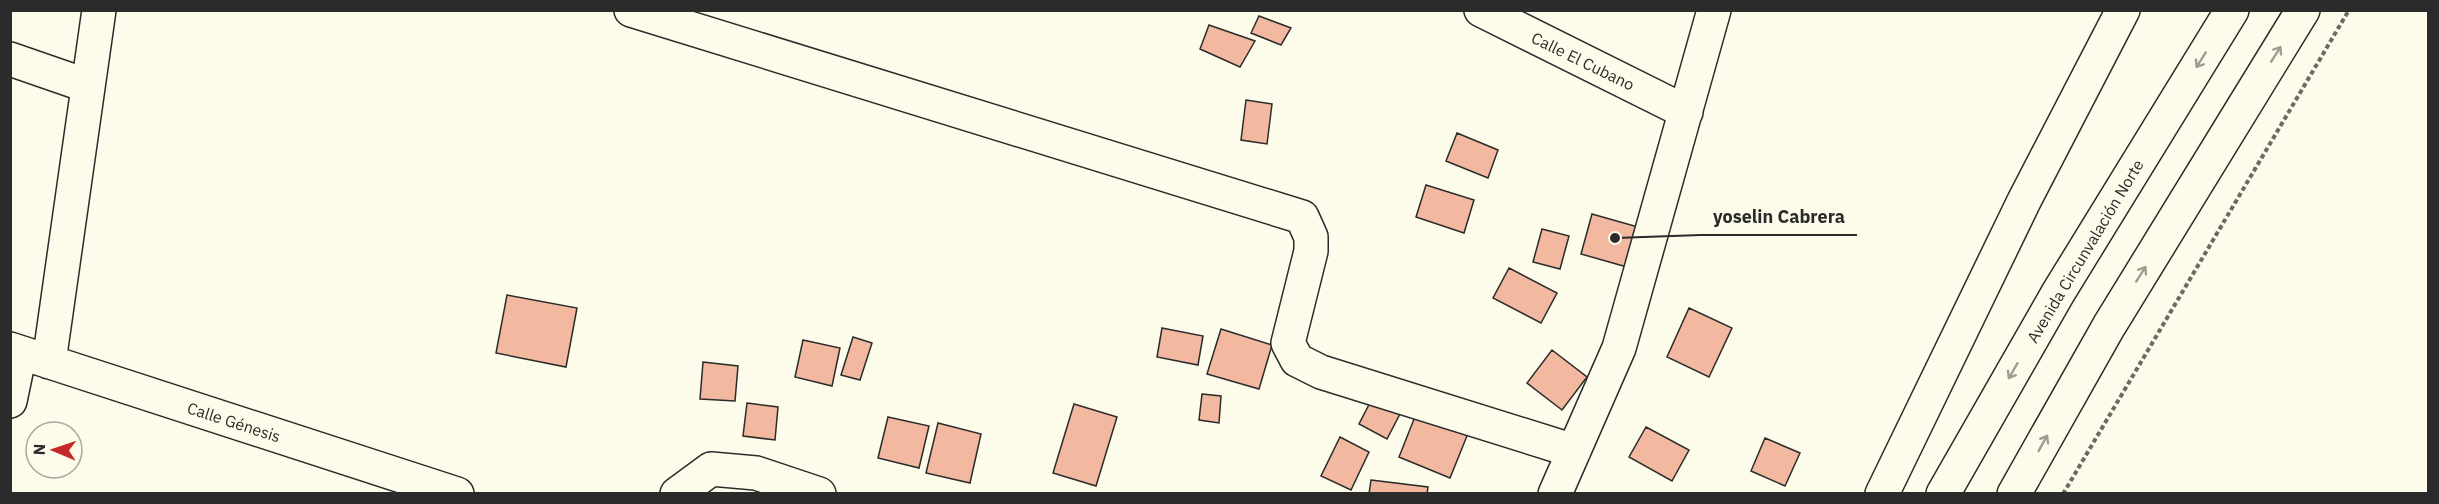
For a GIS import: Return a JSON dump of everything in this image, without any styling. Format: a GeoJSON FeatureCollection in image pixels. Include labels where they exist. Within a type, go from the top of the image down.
{"type":"FeatureCollection","features":[{"type":"Feature","properties":{"kind":"main road"},"geometry":{"type":"LineString","coordinates":[[10,400],[26,355],[88,86],[99,10]]}},
{"type":"Feature","properties":{"kind":"main road"},"geometry":{"type":"LineString","coordinates":[[631,10],[1302,218],[1311,237],[1311,251],[1288,343],[1297,360],[1321,372],[1574,451]]}},
{"type":"Feature","properties":{"kind":"main road","name":"Calle El Cubano"},"geometry":{"type":"LineString","coordinates":[[1481,10],[1686,112]]}},
{"type":"Feature","properties":{"kind":"main road"},"geometry":{"type":"LineString","coordinates":[[1555,494],[1619,348],[1714,10]]}},
{"type":"Feature","properties":{"kind":"main road"},"geometry":{"type":"LineString","coordinates":[[1882,494],[2024,201],[2123,10]]}},
{"type":"Feature","properties":{"kind":"main road","name":"Avenida Circunvalación Norte"},"geometry":{"type":"LineString","coordinates":[[1943,494],[2058,293],[2232,10]]}},
{"type":"Feature","properties":{"kind":"main road"},"geometry":{"type":"LineString","coordinates":[[2014,494],[2109,326],[2303,10]]}},
{"type":"Feature","properties":{"kind":"main road"},"geometry":{"type":"LineString","coordinates":[[10,59],[88,86]]}},
{"type":"Feature","properties":{"kind":"main road","name":"Calle Génesis"},"geometry":{"type":"LineString","coordinates":[[26,355],[457,494]]}},
{"type":"Feature","properties":{"kind":"main road"},"geometry":{"type":"LineString","coordinates":[[677,494],[711,469],[756,473],[819,494]]}},
{"type":"Feature","properties":{"kind":"path"},"geometry":{"type":"LineString","coordinates":[[2063,494],[2349,10]]}},
{"type":"Feature","properties":{"kind":"building"},"geometry":{"type":"Polygon","coordinates":[[[1259,16],[1291,28],[1281,45],[1251,33],[1259,16]]]}},
{"type":"Feature","properties":{"kind":"building"},"geometry":{"type":"Polygon","coordinates":[[[1209,25],[1255,41],[1240,67],[1200,49],[1209,25]]]}},
{"type":"Feature","properties":{"kind":"building"},"geometry":{"type":"Polygon","coordinates":[[[1246,100],[1272,104],[1267,144],[1241,140],[1246,100]]]}},
{"type":"Feature","properties":{"kind":"building"},"geometry":{"type":"Polygon","coordinates":[[[1457,133],[1498,150],[1488,178],[1446,161],[1457,133]]]}},
{"type":"Feature","properties":{"kind":"building"},"geometry":{"type":"Polygon","coordinates":[[[1426,185],[1474,200],[1464,233],[1416,217],[1426,185]]]}},
{"type":"Feature","properties":{"kind":"building"},"geometry":{"type":"Polygon","coordinates":[[[1592,214],[1638,227],[1627,267],[1581,254],[1592,214]]]}},
{"type":"Feature","properties":{"kind":"building"},"geometry":{"type":"Polygon","coordinates":[[[1542,229],[1569,236],[1560,269],[1533,262],[1542,229]]]}},
{"type":"Feature","properties":{"kind":"building"},"geometry":{"type":"Polygon","coordinates":[[[1509,268],[1557,293],[1541,323],[1493,298],[1509,268]]]}},
{"type":"Feature","properties":{"kind":"building"},"geometry":{"type":"Polygon","coordinates":[[[507,295],[577,308],[566,367],[496,353],[507,295]]]}},
{"type":"Feature","properties":{"kind":"building"},"geometry":{"type":"Polygon","coordinates":[[[1689,308],[1732,328],[1709,377],[1667,357],[1689,308]]]}},
{"type":"Feature","properties":{"kind":"building"},"geometry":{"type":"Polygon","coordinates":[[[1162,328],[1203,336],[1198,365],[1157,357],[1162,328]]]}},
{"type":"Feature","properties":{"kind":"building"},"geometry":{"type":"Polygon","coordinates":[[[1221,329],[1272,345],[1259,389],[1207,374],[1221,329]]]}},
{"type":"Feature","properties":{"kind":"building"},"geometry":{"type":"Polygon","coordinates":[[[853,337],[872,343],[860,380],[841,375],[853,337]]]}},
{"type":"Feature","properties":{"kind":"building"},"geometry":{"type":"Polygon","coordinates":[[[803,340],[840,348],[832,386],[795,377],[803,340]]]}},
{"type":"Feature","properties":{"kind":"building"},"geometry":{"type":"Polygon","coordinates":[[[1552,350],[1587,377],[1562,410],[1527,383],[1552,350]]]}},
{"type":"Feature","properties":{"kind":"building"},"geometry":{"type":"Polygon","coordinates":[[[703,362],[738,366],[735,401],[700,399],[703,362]]]}},
{"type":"Feature","properties":{"kind":"building"},"geometry":{"type":"Polygon","coordinates":[[[1202,394],[1221,396],[1219,423],[1199,420],[1202,394]]]}},
{"type":"Feature","properties":{"kind":"building"},"geometry":{"type":"Polygon","coordinates":[[[1374,395],[1402,410],[1387,439],[1359,424],[1374,395]]]}},
{"type":"Feature","properties":{"kind":"building"},"geometry":{"type":"Polygon","coordinates":[[[747,403],[778,407],[775,440],[743,436],[747,403]]]}},
{"type":"Feature","properties":{"kind":"building"},"geometry":{"type":"Polygon","coordinates":[[[1074,404],[1117,417],[1096,486],[1053,473],[1074,404]]]}},
{"type":"Feature","properties":{"kind":"building"},"geometry":{"type":"Polygon","coordinates":[[[1418,409],[1469,431],[1450,478],[1399,457],[1418,409]]]}},
{"type":"Feature","properties":{"kind":"building"},"geometry":{"type":"Polygon","coordinates":[[[888,417],[929,426],[919,468],[878,458],[888,417]]]}},
{"type":"Feature","properties":{"kind":"building"},"geometry":{"type":"Polygon","coordinates":[[[938,423],[981,434],[970,483],[926,473],[938,423]]]}},
{"type":"Feature","properties":{"kind":"building"},"geometry":{"type":"Polygon","coordinates":[[[1646,427],[1689,450],[1672,481],[1629,457],[1646,427]]]}},
{"type":"Feature","properties":{"kind":"building"},"geometry":{"type":"Polygon","coordinates":[[[1340,437],[1369,452],[1351,490],[1321,476],[1340,437]]]}},
{"type":"Feature","properties":{"kind":"building"},"geometry":{"type":"Polygon","coordinates":[[[1765,438],[1800,453],[1785,486],[1751,471],[1765,438]]]}},
{"type":"Feature","properties":{"kind":"building"},"geometry":{"type":"Polygon","coordinates":[[[1371,480],[1428,487],[1427,494],[1369,494],[1371,480]]]}},
{"type":"Feature","properties":{"kind":"place","name":"yoselin Cabrera"},"geometry":{"type":"Point","coordinates":[1615,238]}}]}
